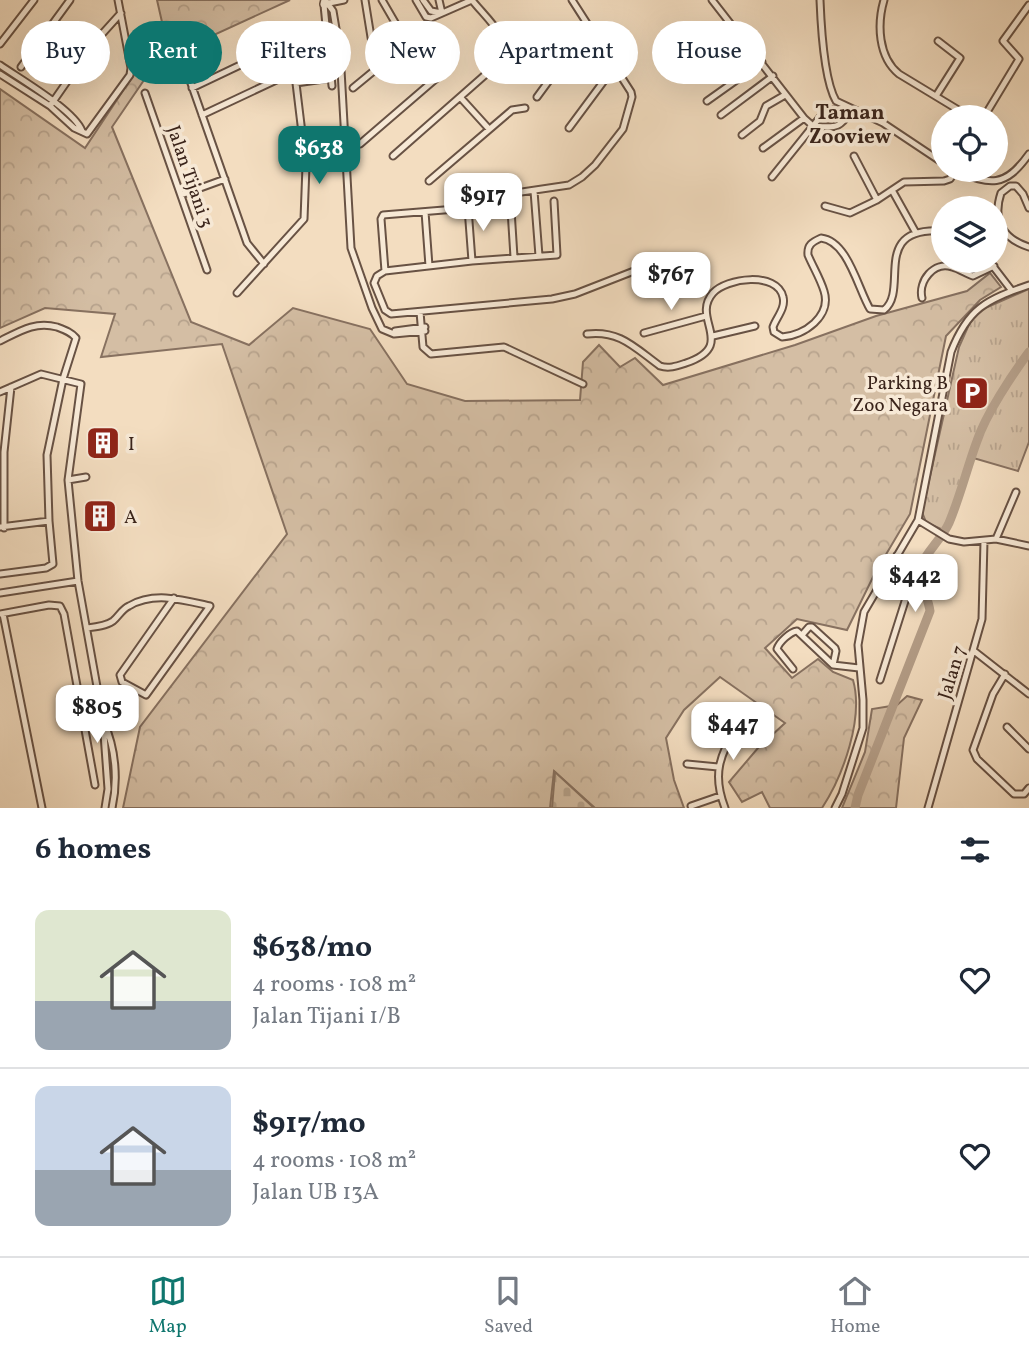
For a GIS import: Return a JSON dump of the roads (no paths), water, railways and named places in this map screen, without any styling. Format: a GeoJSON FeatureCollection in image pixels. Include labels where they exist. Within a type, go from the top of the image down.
{"type":"FeatureCollection","features":[{"type":"Feature","properties":{"kind":"street"},"geometry":{"type":"LineString","coordinates":[[0,44],[34,0]]}},
{"type":"Feature","properties":{"kind":"street"},"geometry":{"type":"LineString","coordinates":[[55,21],[70,0]]}},
{"type":"Feature","properties":{"kind":"street"},"geometry":{"type":"LineString","coordinates":[[0,65],[51,104],[74,128],[89,133],[130,75],[118,0]]}},
{"type":"Feature","properties":{"kind":"street"},"geometry":{"type":"LineString","coordinates":[[326,2],[344,0]]}},
{"type":"Feature","properties":{"kind":"street"},"geometry":{"type":"LineString","coordinates":[[365,0],[368,21]]}},
{"type":"Feature","properties":{"kind":"street"},"geometry":{"type":"LineString","coordinates":[[382,0],[394,21]]}},
{"type":"Feature","properties":{"kind":"street"},"geometry":{"type":"LineString","coordinates":[[393,156],[502,61],[505,55],[506,47],[502,39],[472,0],[428,18],[416,0]]}},
{"type":"Feature","properties":{"kind":"street"},"geometry":{"type":"LineString","coordinates":[[423,0],[431,11],[442,13]]}},
{"type":"Feature","properties":{"kind":"street"},"geometry":{"type":"LineString","coordinates":[[439,0],[442,13]]}},
{"type":"Feature","properties":{"kind":"street"},"geometry":{"type":"LineString","coordinates":[[572,0],[586,21]]}},
{"type":"Feature","properties":{"kind":"street"},"geometry":{"type":"LineString","coordinates":[[712,0],[730,21]]}},
{"type":"Feature","properties":{"kind":"street"},"geometry":{"type":"LineString","coordinates":[[820,0],[825,54],[832,95],[836,101],[883,123],[931,155]]}},
{"type":"Feature","properties":{"kind":"street"},"geometry":{"type":"LineString","coordinates":[[884,0],[880,26],[882,44],[890,65],[899,74],[951,105]]}},
{"type":"Feature","properties":{"kind":"street"},"geometry":{"type":"LineString","coordinates":[[326,2],[327,21]]}},
{"type":"Feature","properties":{"kind":"street"},"geometry":{"type":"LineString","coordinates":[[326,2],[334,11],[340,52],[351,248],[382,328],[389,333],[423,331]]}},
{"type":"Feature","properties":{"kind":"street"},"geometry":{"type":"LineString","coordinates":[[991,105],[1019,59],[1003,41],[1029,5]]}},
{"type":"Feature","properties":{"kind":"street"},"geometry":{"type":"LineString","coordinates":[[51,104],[93,44],[121,13]]}},
{"type":"Feature","properties":{"kind":"street"},"geometry":{"type":"LineString","coordinates":[[936,96],[960,58],[938,41]]}},
{"type":"Feature","properties":{"kind":"street"},"geometry":{"type":"LineString","coordinates":[[192,88],[236,67]]}},
{"type":"Feature","properties":{"kind":"street"},"geometry":{"type":"LineString","coordinates":[[766,68],[803,118],[813,126],[835,127],[842,124],[851,108]]}},
{"type":"Feature","properties":{"kind":"street"},"geometry":{"type":"LineString","coordinates":[[0,74],[51,104]]}},
{"type":"Feature","properties":{"kind":"street"},"geometry":{"type":"LineString","coordinates":[[722,115],[772,76]]}},
{"type":"Feature","properties":{"kind":"street"},"geometry":{"type":"LineString","coordinates":[[353,88],[365,78]]}},
{"type":"Feature","properties":{"kind":"street"},"geometry":{"type":"LineString","coordinates":[[191,84],[247,243],[264,264]]}},
{"type":"Feature","properties":{"kind":"street"},"geometry":{"type":"LineString","coordinates":[[202,116],[268,84]]}},
{"type":"Feature","properties":{"kind":"street"},"geometry":{"type":"LineString","coordinates":[[237,293],[299,226],[306,211],[306,166],[296,84]]}},
{"type":"Feature","properties":{"kind":"street"},"geometry":{"type":"LineString","coordinates":[[360,144],[430,84]]}},
{"type":"Feature","properties":{"kind":"street"},"geometry":{"type":"LineString","coordinates":[[537,97],[547,84]]}},
{"type":"Feature","properties":{"kind":"street"},"geometry":{"type":"LineString","coordinates":[[569,128],[602,84]]}},
{"type":"Feature","properties":{"kind":"street"},"geometry":{"type":"LineString","coordinates":[[385,271],[382,217],[467,208],[487,197],[569,185],[582,177],[596,164],[626,124],[631,92],[626,84]]}},
{"type":"Feature","properties":{"kind":"street"},"geometry":{"type":"LineString","coordinates":[[707,101],[731,84]]}},
{"type":"Feature","properties":{"kind":"street","name":"Jalan Tijani 3"},"geometry":{"type":"LineString","coordinates":[[145,93],[207,270]]}},
{"type":"Feature","properties":{"kind":"street"},"geometry":{"type":"LineString","coordinates":[[741,135],[760,121],[766,106],[785,94]]}},
{"type":"Feature","properties":{"kind":"street"},"geometry":{"type":"LineString","coordinates":[[460,97],[489,129]]}},
{"type":"Feature","properties":{"kind":"street"},"geometry":{"type":"LineString","coordinates":[[429,181],[512,110],[525,108]]}},
{"type":"Feature","properties":{"kind":"street"},"geometry":{"type":"LineString","coordinates":[[772,177],[827,110],[851,108]]}},
{"type":"Feature","properties":{"kind":"street"},"geometry":{"type":"LineString","coordinates":[[764,148],[803,118]]}},
{"type":"Feature","properties":{"kind":"street"},"geometry":{"type":"LineString","coordinates":[[1008,175],[1029,154]]}},
{"type":"Feature","properties":{"kind":"street"},"geometry":{"type":"LineString","coordinates":[[854,156],[877,200]]}},
{"type":"Feature","properties":{"kind":"street"},"geometry":{"type":"LineString","coordinates":[[181,195],[225,179]]}},
{"type":"Feature","properties":{"kind":"street"},"geometry":{"type":"LineString","coordinates":[[825,206],[850,213],[877,200],[904,182],[931,181]]}},
{"type":"Feature","properties":{"kind":"street"},"geometry":{"type":"LineString","coordinates":[[1029,208],[1016,186],[1010,186],[1001,193],[998,212],[1003,231],[1015,243],[1029,247]]}},
{"type":"Feature","properties":{"kind":"street"},"geometry":{"type":"LineString","coordinates":[[892,190],[916,233]]}},
{"type":"Feature","properties":{"kind":"street"},"geometry":{"type":"LineString","coordinates":[[534,191],[539,256]]}},
{"type":"Feature","properties":{"kind":"street"},"geometry":{"type":"LineString","coordinates":[[510,194],[514,257]]}},
{"type":"Feature","properties":{"kind":"street"},"geometry":{"type":"LineString","coordinates":[[554,201],[557,255],[385,271],[377,276],[374,287],[388,313],[517,303],[575,294],[634,271]]}},
{"type":"Feature","properties":{"kind":"street"},"geometry":{"type":"LineString","coordinates":[[467,208],[472,261]]}},
{"type":"Feature","properties":{"kind":"street"},"geometry":{"type":"LineString","coordinates":[[425,212],[429,266]]}},
{"type":"Feature","properties":{"kind":"street"},"geometry":{"type":"LineString","coordinates":[[587,334],[609,333],[618,336],[666,368],[698,358],[706,353],[713,335],[706,316],[708,300],[714,291],[726,285],[758,279],[776,286],[783,297],[781,312],[773,327],[777,335],[797,335],[809,328],[824,310],[825,292],[807,249],[821,238],[833,241],[841,251],[870,309],[884,310],[891,302],[895,258],[900,247],[916,233],[931,232]]}},
{"type":"Feature","properties":{"kind":"street"},"geometry":{"type":"LineString","coordinates":[[922,298],[920,291],[924,279],[931,273]]}},
{"type":"Feature","properties":{"kind":"street"},"geometry":{"type":"LineString","coordinates":[[998,273],[1012,291]]}},
{"type":"Feature","properties":{"kind":"street"},"geometry":{"type":"LineString","coordinates":[[835,808],[863,728],[859,637],[864,612],[918,520],[944,378],[959,332],[979,307],[1029,285]]}},
{"type":"Feature","properties":{"kind":"street"},"geometry":{"type":"LineString","coordinates":[[422,312],[424,347],[431,354],[504,347],[583,384]]}},
{"type":"Feature","properties":{"kind":"street"},"geometry":{"type":"LineString","coordinates":[[644,333],[706,316]]}},
{"type":"Feature","properties":{"kind":"street"},"geometry":{"type":"LineString","coordinates":[[0,341],[43,323],[76,338],[63,379],[47,455],[51,567],[0,574]]}},
{"type":"Feature","properties":{"kind":"street"},"geometry":{"type":"LineString","coordinates":[[713,335],[755,326]]}},
{"type":"Feature","properties":{"kind":"street"},"geometry":{"type":"LineString","coordinates":[[0,392],[41,374],[81,384],[68,480],[78,581],[103,720],[108,789],[105,808]]}},
{"type":"Feature","properties":{"kind":"street"},"geometry":{"type":"LineString","coordinates":[[11,387],[4,452],[2,528],[49,521]]}},
{"type":"Feature","properties":{"kind":"street"},"geometry":{"type":"LineString","coordinates":[[68,480],[86,477]]}},
{"type":"Feature","properties":{"kind":"street"},"geometry":{"type":"LineString","coordinates":[[996,538],[1016,492]]}},
{"type":"Feature","properties":{"kind":"street"},"geometry":{"type":"LineString","coordinates":[[918,520],[950,539],[964,542],[996,538],[1029,546]]}},
{"type":"Feature","properties":{"kind":"street","name":"Jalan 7"},"geometry":{"type":"LineString","coordinates":[[928,808],[982,619],[984,541]]}},
{"type":"Feature","properties":{"kind":"street"},"geometry":{"type":"LineString","coordinates":[[880,680],[912,579],[897,555]]}},
{"type":"Feature","properties":{"kind":"street"},"geometry":{"type":"LineString","coordinates":[[0,593],[78,581]]}},
{"type":"Feature","properties":{"kind":"street"},"geometry":{"type":"LineString","coordinates":[[87,628],[110,623],[133,603],[162,597],[174,598],[209,606],[148,693],[142,695],[122,682],[120,675],[174,598]]}},
{"type":"Feature","properties":{"kind":"street"},"geometry":{"type":"LineString","coordinates":[[42,808],[2,614],[49,605],[60,606],[64,614],[95,785]]}},
{"type":"Feature","properties":{"kind":"street"},"geometry":{"type":"LineString","coordinates":[[802,635],[812,627],[835,648],[833,665]]}},
{"type":"Feature","properties":{"kind":"street"},"geometry":{"type":"LineString","coordinates":[[793,669],[779,653],[778,645],[797,631],[833,665],[859,668]]}},
{"type":"Feature","properties":{"kind":"street"},"geometry":{"type":"LineString","coordinates":[[974,651],[1029,694]]}},
{"type":"Feature","properties":{"kind":"street"},"geometry":{"type":"LineString","coordinates":[[1005,674],[993,694],[973,750],[977,759],[1014,794],[1024,794],[1029,788]]}},
{"type":"Feature","properties":{"kind":"street"},"geometry":{"type":"LineString","coordinates":[[725,808],[717,785],[718,767],[741,719]]}},
{"type":"Feature","properties":{"kind":"street"},"geometry":{"type":"LineString","coordinates":[[103,720],[114,762],[115,788],[112,808]]}},
{"type":"Feature","properties":{"kind":"street"},"geometry":{"type":"LineString","coordinates":[[1007,727],[1029,749]]}},
{"type":"Feature","properties":{"kind":"street"},"geometry":{"type":"LineString","coordinates":[[687,764],[718,767]]}},
{"type":"Feature","properties":{"kind":"street"},"geometry":{"type":"LineString","coordinates":[[691,806],[720,796]]}},
{"type":"Feature","properties":{"kind":"waterway"},"geometry":{"type":"LineString","coordinates":[[855,808],[930,611],[922,582],[922,564],[949,523],[987,419],[1007,383],[1029,352]]}},
{"type":"Feature","properties":{"kind":"place","name":"Parking B Zoo Negara"},"geometry":{"type":"Point","coordinates":[972,393]}},
{"type":"Feature","properties":{"kind":"place","name":"I"},"geometry":{"type":"Point","coordinates":[103,443]}},
{"type":"Feature","properties":{"kind":"place","name":"A"},"geometry":{"type":"Point","coordinates":[100,516]}},
{"type":"Feature","properties":{"kind":"district","name":"Taman Zooview"},"geometry":{"type":"Point","coordinates":[850,124]}}]}
